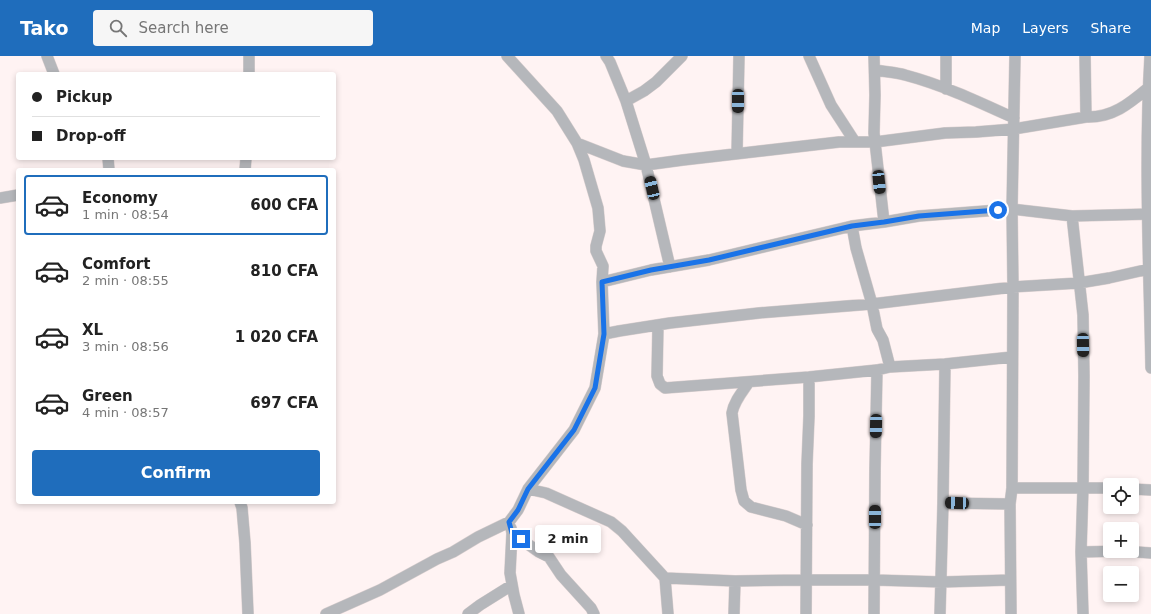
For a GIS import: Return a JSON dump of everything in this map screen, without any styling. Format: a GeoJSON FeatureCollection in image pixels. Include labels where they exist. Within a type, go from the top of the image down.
{"type":"FeatureCollection","features":[{"type":"Feature","properties":{"kind":"street"},"geometry":{"type":"LineString","coordinates":[[47,56],[53,72]]}},
{"type":"Feature","properties":{"kind":"street"},"geometry":{"type":"LineString","coordinates":[[249,56],[249,72]]}},
{"type":"Feature","properties":{"kind":"street"},"geometry":{"type":"LineString","coordinates":[[326,614],[380,590],[509,522],[518,510],[528,489],[574,430],[595,388],[604,334],[602,282],[603,266],[596,251],[600,231],[598,208],[584,160],[577,143],[557,111],[507,56]]}},
{"type":"Feature","properties":{"kind":"street"},"geometry":{"type":"LineString","coordinates":[[626,101],[656,82],[682,56]]}},
{"type":"Feature","properties":{"kind":"street"},"geometry":{"type":"LineString","coordinates":[[737,153],[739,56]]}},
{"type":"Feature","properties":{"kind":"street"},"geometry":{"type":"LineString","coordinates":[[808,56],[831,105],[855,142]]}},
{"type":"Feature","properties":{"kind":"street"},"geometry":{"type":"LineString","coordinates":[[874,56],[874,133],[884,222]]}},
{"type":"Feature","properties":{"kind":"street"},"geometry":{"type":"LineString","coordinates":[[946,56],[946,89]]}},
{"type":"Feature","properties":{"kind":"street"},"geometry":{"type":"LineString","coordinates":[[1011,614],[1010,504],[1012,488],[1012,209],[1015,56]]}},
{"type":"Feature","properties":{"kind":"street"},"geometry":{"type":"LineString","coordinates":[[1085,56],[1086,117]]}},
{"type":"Feature","properties":{"kind":"street"},"geometry":{"type":"LineString","coordinates":[[1150,56],[1148,88],[1151,368]]}},
{"type":"Feature","properties":{"kind":"street"},"geometry":{"type":"LineString","coordinates":[[609,58],[626,101],[646,165],[670,267]]}},
{"type":"Feature","properties":{"kind":"street"},"geometry":{"type":"LineString","coordinates":[[875,70],[904,74],[946,89],[1014,123]]}},
{"type":"Feature","properties":{"kind":"street"},"geometry":{"type":"LineString","coordinates":[[577,143],[623,161],[646,165],[839,142],[875,142],[945,133],[976,132],[1014,123],[1086,117],[1094,118],[1122,109],[1148,88]]}},
{"type":"Feature","properties":{"kind":"street"},"geometry":{"type":"LineString","coordinates":[[0,198],[16,195]]}},
{"type":"Feature","properties":{"kind":"street"},"geometry":{"type":"LineString","coordinates":[[602,282],[651,270],[709,260],[852,226],[919,216],[1012,209],[1072,216],[1149,214]]}},
{"type":"Feature","properties":{"kind":"street"},"geometry":{"type":"LineString","coordinates":[[1072,216],[1083,314],[1083,488],[1081,552],[1083,614]]}},
{"type":"Feature","properties":{"kind":"street"},"geometry":{"type":"LineString","coordinates":[[852,226],[856,248],[872,304],[877,329],[883,340],[890,367]]}},
{"type":"Feature","properties":{"kind":"street"},"geometry":{"type":"LineString","coordinates":[[604,334],[658,325],[759,313],[872,304],[1013,287],[1079,283],[1149,269]]}},
{"type":"Feature","properties":{"kind":"street"},"geometry":{"type":"LineString","coordinates":[[658,325],[657,376],[660,384],[665,388],[809,377],[877,370],[890,367],[1012,358]]}},
{"type":"Feature","properties":{"kind":"street"},"geometry":{"type":"LineString","coordinates":[[940,614],[942,582],[945,364]]}},
{"type":"Feature","properties":{"kind":"street"},"geometry":{"type":"LineString","coordinates":[[874,614],[874,469],[877,370]]}},
{"type":"Feature","properties":{"kind":"street"},"geometry":{"type":"LineString","coordinates":[[806,614],[809,377]]}},
{"type":"Feature","properties":{"kind":"street"},"geometry":{"type":"LineString","coordinates":[[750,382],[733,406],[732,413],[741,490],[744,501],[751,507],[786,516],[807,525]]}},
{"type":"Feature","properties":{"kind":"street"},"geometry":{"type":"LineString","coordinates":[[1012,488],[1103,488]]}},
{"type":"Feature","properties":{"kind":"street"},"geometry":{"type":"LineString","coordinates":[[528,489],[546,493],[611,522],[622,531],[665,578],[668,614]]}},
{"type":"Feature","properties":{"kind":"street"},"geometry":{"type":"LineString","coordinates":[[1139,489],[1151,490]]}},
{"type":"Feature","properties":{"kind":"street"},"geometry":{"type":"LineString","coordinates":[[943,502],[1010,504]]}},
{"type":"Feature","properties":{"kind":"street"},"geometry":{"type":"LineString","coordinates":[[241,504],[245,543],[248,614]]}},
{"type":"Feature","properties":{"kind":"street"},"geometry":{"type":"LineString","coordinates":[[509,522],[512,533],[510,573],[519,614]]}},
{"type":"Feature","properties":{"kind":"street"},"geometry":{"type":"LineString","coordinates":[[512,533],[539,552],[549,557],[561,575],[591,608],[594,614]]}},
{"type":"Feature","properties":{"kind":"street"},"geometry":{"type":"LineString","coordinates":[[1081,552],[1123,551],[1151,553]]}},
{"type":"Feature","properties":{"kind":"street"},"geometry":{"type":"LineString","coordinates":[[665,578],[734,582],[806,580],[942,582],[1010,580]]}},
{"type":"Feature","properties":{"kind":"street"},"geometry":{"type":"LineString","coordinates":[[734,582],[734,614]]}},
{"type":"Feature","properties":{"kind":"street"},"geometry":{"type":"LineString","coordinates":[[468,614],[512,585]]}},
{"type":"Feature","properties":{"kind":"route"},"geometry":{"type":"LineString","coordinates":[[521,539],[512,533],[509,522],[518,510],[528,489],[574,430],[595,388],[604,334],[602,282],[651,270],[709,260],[852,226],[919,216],[998,210]]}}]}
